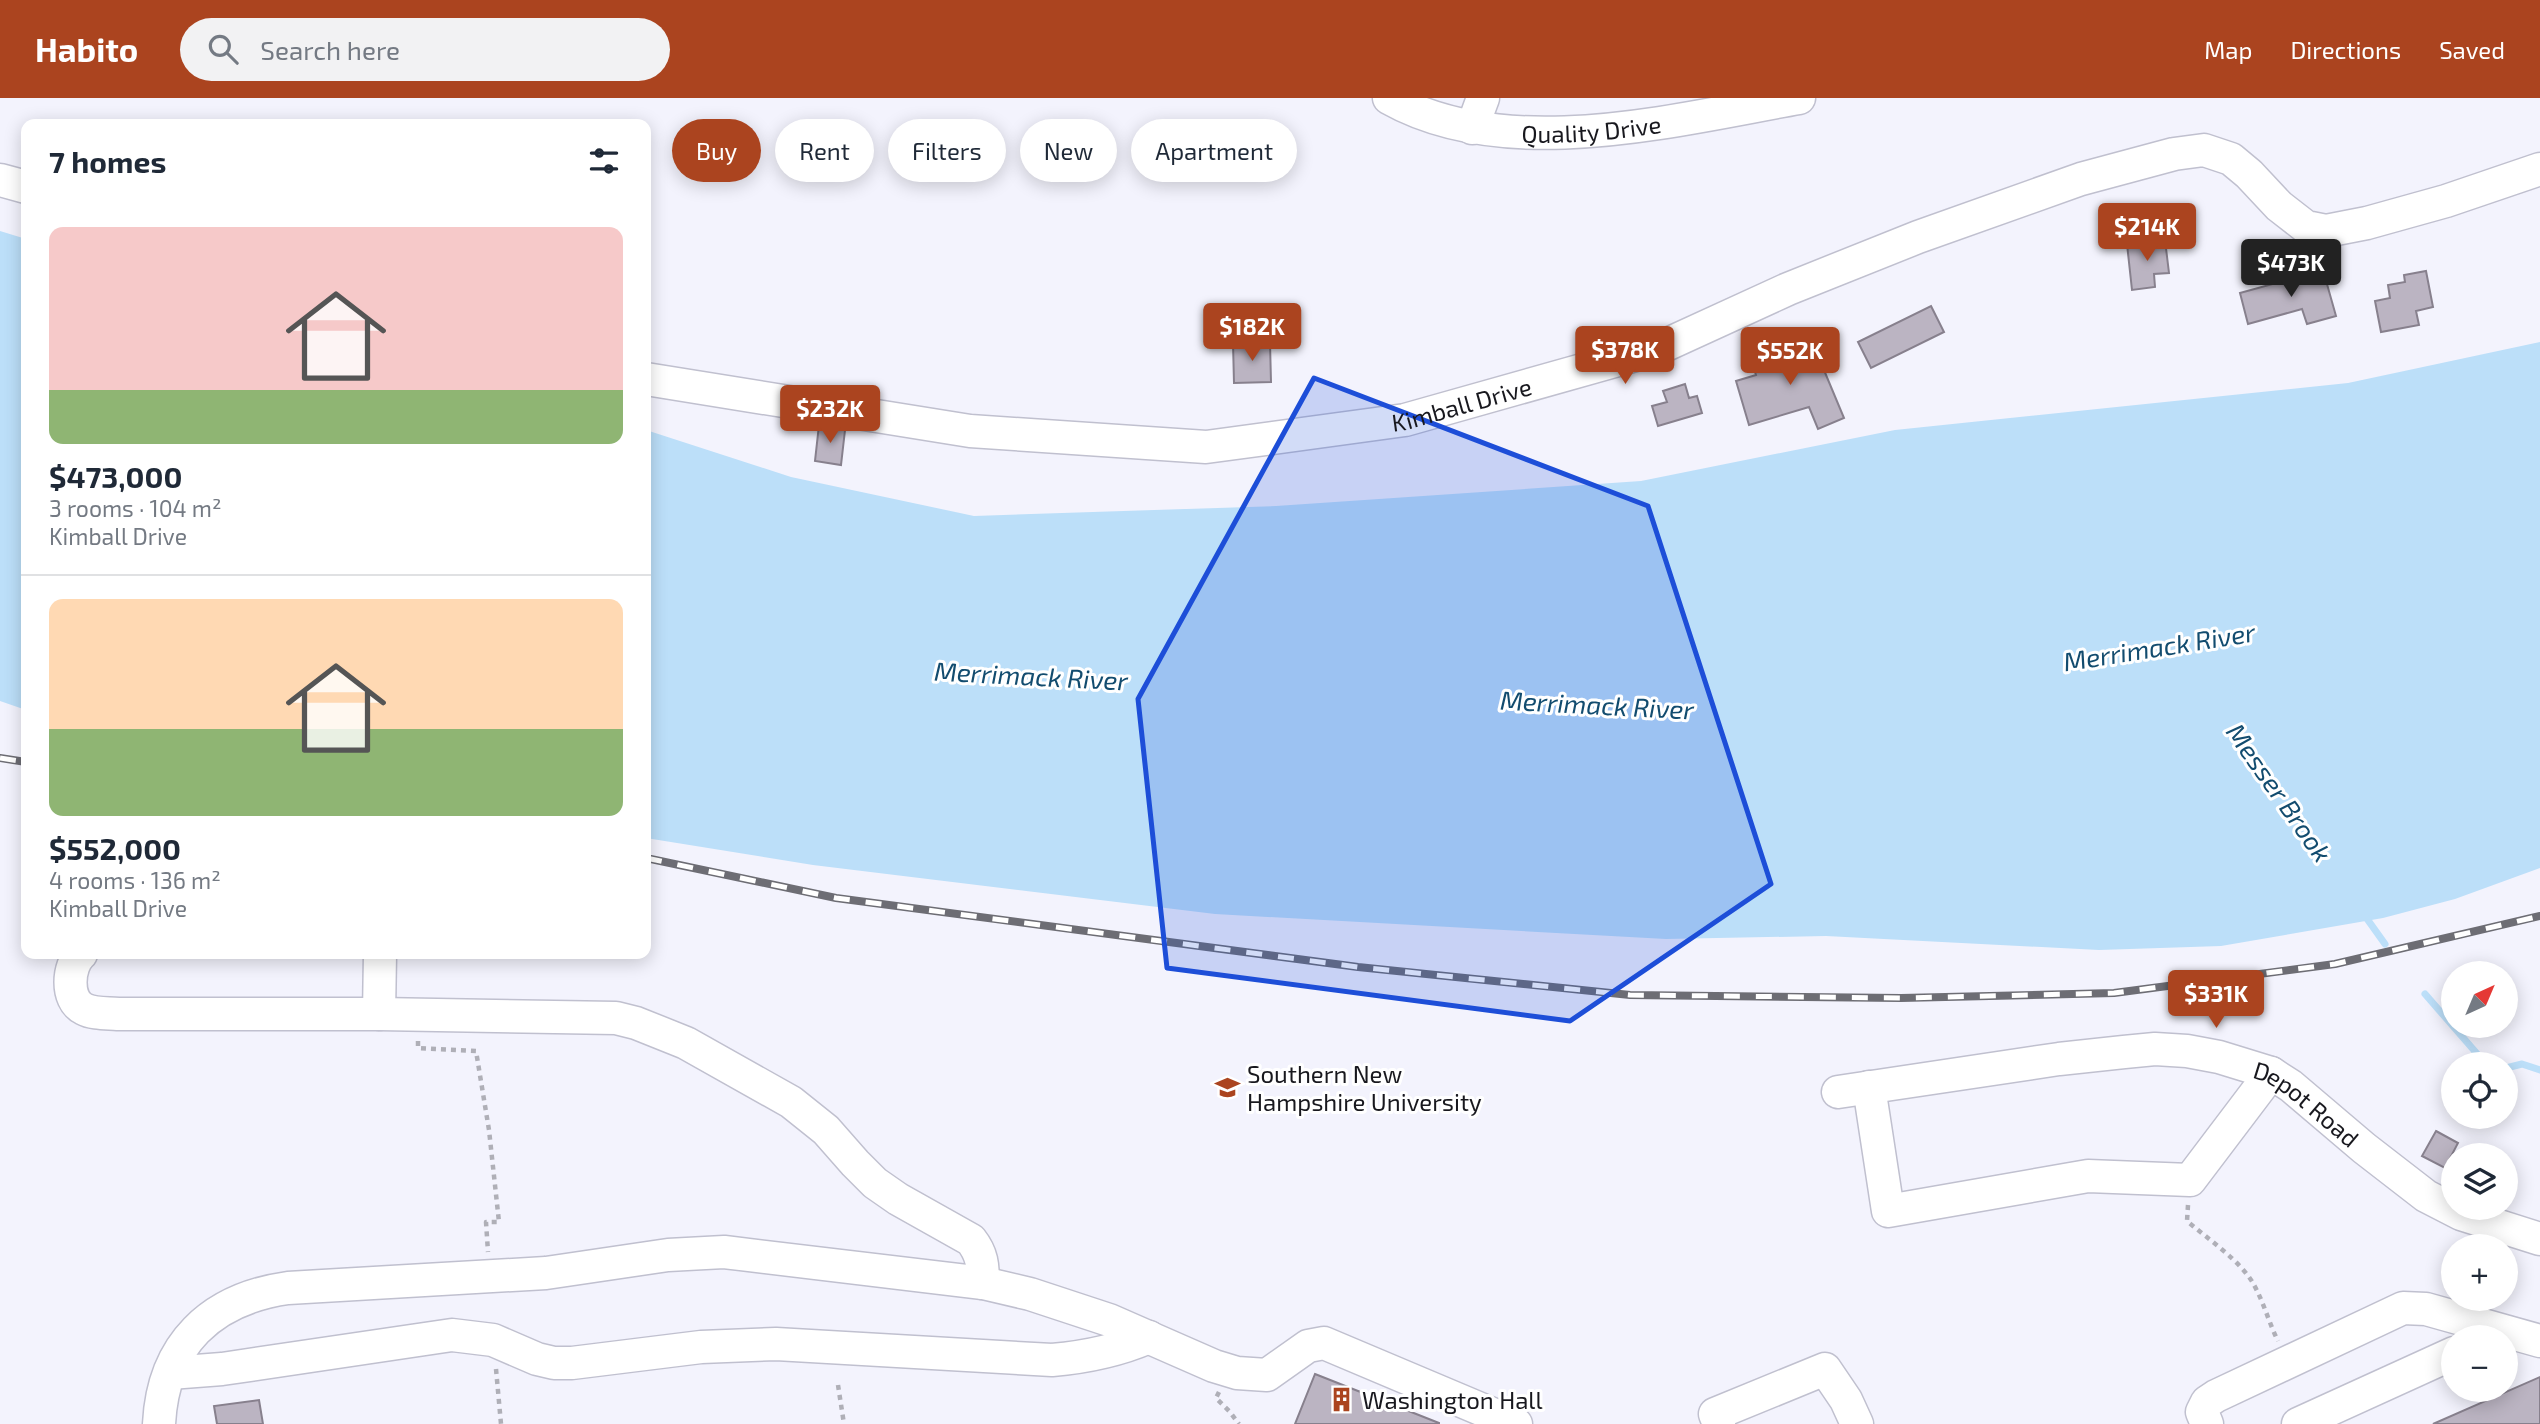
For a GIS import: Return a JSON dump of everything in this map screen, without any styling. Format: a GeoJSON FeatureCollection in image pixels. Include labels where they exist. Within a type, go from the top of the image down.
{"type":"FeatureCollection","features":[{"type":"Feature","properties":{"kind":"street","name":"Quality Drive"},"geometry":{"type":"LineString","coordinates":[[1389,98],[1437,119],[1472,128],[1531,132],[1583,132],[1657,124],[1799,98]]}},
{"type":"Feature","properties":{"kind":"street"},"geometry":{"type":"LineString","coordinates":[[1472,128],[1483,98]]}},
{"type":"Feature","properties":{"kind":"street","name":"Kimball Drive"},"geometry":{"type":"LineString","coordinates":[[651,380],[970,431],[1206,447],[1405,420],[1657,349],[1788,289],[1918,237],[2081,179],[2174,154],[2204,150],[2231,159],[2279,206],[2306,227],[2326,232],[2446,201],[2540,169]]}},
{"type":"Feature","properties":{"kind":"street"},"geometry":{"type":"LineString","coordinates":[[0,180],[21,186]]}},
{"type":"Feature","properties":{"kind":"street"},"geometry":{"type":"LineString","coordinates":[[77,959],[73,963],[72,993],[84,1010],[118,1014],[380,1014],[615,1018],[660,1031],[791,1102],[827,1130],[875,1183],[971,1240],[983,1261],[983,1283]]}},
{"type":"Feature","properties":{"kind":"street"},"geometry":{"type":"LineString","coordinates":[[380,959],[380,1014]]}},
{"type":"Feature","properties":{"kind":"street","name":"Depot Road"},"geometry":{"type":"LineString","coordinates":[[1838,1092],[2059,1059],[2155,1049],[2219,1057],[2271,1073],[2309,1099],[2364,1148],[2427,1196],[2461,1214],[2540,1239]]}},
{"type":"Feature","properties":{"kind":"street"},"geometry":{"type":"LineString","coordinates":[[1869,1087],[1888,1211],[2088,1176],[2190,1180],[2271,1073]]}},
{"type":"Feature","properties":{"kind":"street"},"geometry":{"type":"LineString","coordinates":[[155,1423],[170,1373],[186,1342],[210,1317],[247,1297],[288,1288],[546,1273],[668,1255],[724,1252],[983,1283],[1069,1306],[1214,1366],[1255,1376],[1267,1375],[1308,1346],[1324,1343],[1516,1424]]}},
{"type":"Feature","properties":{"kind":"street"},"geometry":{"type":"LineString","coordinates":[[2207,1424],[2202,1412],[2207,1402],[2216,1396],[2403,1308],[2426,1309],[2471,1325]]}},
{"type":"Feature","properties":{"kind":"street"},"geometry":{"type":"LineString","coordinates":[[170,1373],[222,1369],[452,1335],[493,1340],[537,1359],[554,1363],[734,1344],[776,1344],[1052,1360],[1090,1357],[1123,1349],[1149,1337]]}},
{"type":"Feature","properties":{"kind":"street"},"geometry":{"type":"LineString","coordinates":[[2518,1338],[2540,1341]]}},
{"type":"Feature","properties":{"kind":"street"},"geometry":{"type":"LineString","coordinates":[[2298,1424],[2441,1359]]}},
{"type":"Feature","properties":{"kind":"street"},"geometry":{"type":"LineString","coordinates":[[1719,1424],[1716,1414],[1825,1369],[1846,1400],[1857,1424]]}},
{"type":"Feature","properties":{"kind":"path"},"geometry":{"type":"LineString","coordinates":[[418,1044],[418,1048],[476,1051],[489,1130],[499,1222],[486,1222],[488,1253]]}},
{"type":"Feature","properties":{"kind":"path"},"geometry":{"type":"LineString","coordinates":[[2187,1221],[2247,1275],[2254,1285],[2269,1324]]}},
{"type":"Feature","properties":{"kind":"path"},"geometry":{"type":"LineString","coordinates":[[838,1385],[844,1424]]}},
{"type":"Feature","properties":{"kind":"path"},"geometry":{"type":"LineString","coordinates":[[500,1414],[501,1424]]}},
{"type":"Feature","properties":{"kind":"highlighted area"},"geometry":{"type":"Polygon","coordinates":[[[1314,378],[1648,506],[1771,884],[1570,1021],[1167,968],[1138,699],[1314,378]]]}},
{"type":"Feature","properties":{"kind":"water"},"geometry":{"type":"Polygon","coordinates":[[[0,231],[21,237],[21,708],[0,701],[0,231]]]}},
{"type":"Feature","properties":{"kind":"water","name":"Merrimack River"},"geometry":{"type":"Polygon","coordinates":[[[2540,342],[2540,868],[2455,899],[2383,918],[2221,946],[2099,950],[1826,936],[1666,939],[1215,914],[813,865],[651,839],[651,432],[791,477],[974,516],[1276,506],[1641,481],[1895,430],[2348,383],[2540,342]]]}},
{"type":"Feature","properties":{"kind":"building"},"geometry":{"type":"Polygon","coordinates":[[[2165,240],[2169,273],[2154,274],[2155,287],[2132,290],[2127,244],[2165,240]]]}},
{"type":"Feature","properties":{"kind":"building"},"geometry":{"type":"Polygon","coordinates":[[[2323,270],[2336,316],[2307,324],[2302,309],[2248,324],[2240,293],[2323,270]]]}},
{"type":"Feature","properties":{"kind":"building"},"geometry":{"type":"Polygon","coordinates":[[[2426,271],[2433,307],[2416,311],[2419,325],[2381,332],[2375,301],[2390,298],[2388,285],[2405,282],[2404,275],[2426,271]]]}},
{"type":"Feature","properties":{"kind":"building"},"geometry":{"type":"Polygon","coordinates":[[[1931,306],[1944,332],[1871,368],[1858,342],[1931,306]]]}},
{"type":"Feature","properties":{"kind":"building"},"geometry":{"type":"Polygon","coordinates":[[[1811,339],[1844,418],[1818,429],[1809,407],[1749,425],[1736,381],[1756,375],[1752,363],[1811,339]]]}},
{"type":"Feature","properties":{"kind":"building"},"geometry":{"type":"Polygon","coordinates":[[[1233,343],[1270,343],[1271,382],[1234,383],[1233,343]]]}},
{"type":"Feature","properties":{"kind":"building"},"geometry":{"type":"Polygon","coordinates":[[[1685,384],[1689,398],[1697,396],[1702,413],[1658,426],[1652,406],[1667,402],[1663,391],[1685,384]]]}},
{"type":"Feature","properties":{"kind":"building"},"geometry":{"type":"Polygon","coordinates":[[[819,425],[845,430],[841,465],[815,461],[819,425]]]}},
{"type":"Feature","properties":{"kind":"building"},"geometry":{"type":"Polygon","coordinates":[[[2436,1131],[2458,1143],[2441,1143],[2441,1166],[2422,1156],[2436,1131]]]}},
{"type":"Feature","properties":{"kind":"building","name":"Washington Hall"},"geometry":{"type":"Polygon","coordinates":[[[1315,1374],[1439,1423],[1439,1424],[1295,1424],[1315,1374]]]}},
{"type":"Feature","properties":{"kind":"building"},"geometry":{"type":"Polygon","coordinates":[[[2540,1377],[2540,1424],[2433,1424],[2483,1402],[2518,1402],[2518,1387],[2540,1377]]]}},
{"type":"Feature","properties":{"kind":"building"},"geometry":{"type":"Polygon","coordinates":[[[259,1400],[263,1424],[217,1424],[214,1406],[259,1400]]]}},
{"type":"Feature","properties":{"kind":"waterway","name":"Messer Brook"},"geometry":{"type":"LineString","coordinates":[[2365,916],[2385,944]]}},
{"type":"Feature","properties":{"kind":"waterway","name":"Messer Brook"},"geometry":{"type":"LineString","coordinates":[[2425,994],[2476,1052]]}},
{"type":"Feature","properties":{"kind":"waterway","name":"Messer Brook"},"geometry":{"type":"LineString","coordinates":[[2518,1065],[2540,1070]]}},
{"type":"Feature","properties":{"kind":"railway"},"geometry":{"type":"LineString","coordinates":[[0,758],[21,761]]}},
{"type":"Feature","properties":{"kind":"railway"},"geometry":{"type":"LineString","coordinates":[[651,859],[836,898],[1358,967],[1630,995],[1901,998],[2114,993],[2335,964],[2540,916]]}},
{"type":"Feature","properties":{"kind":"place","name":"Southern New Hampshire University"},"geometry":{"type":"Point","coordinates":[1227,1087]}},
{"type":"Feature","properties":{"kind":"place","name":"Washington Hall"},"geometry":{"type":"Point","coordinates":[1342,1399]}}]}
